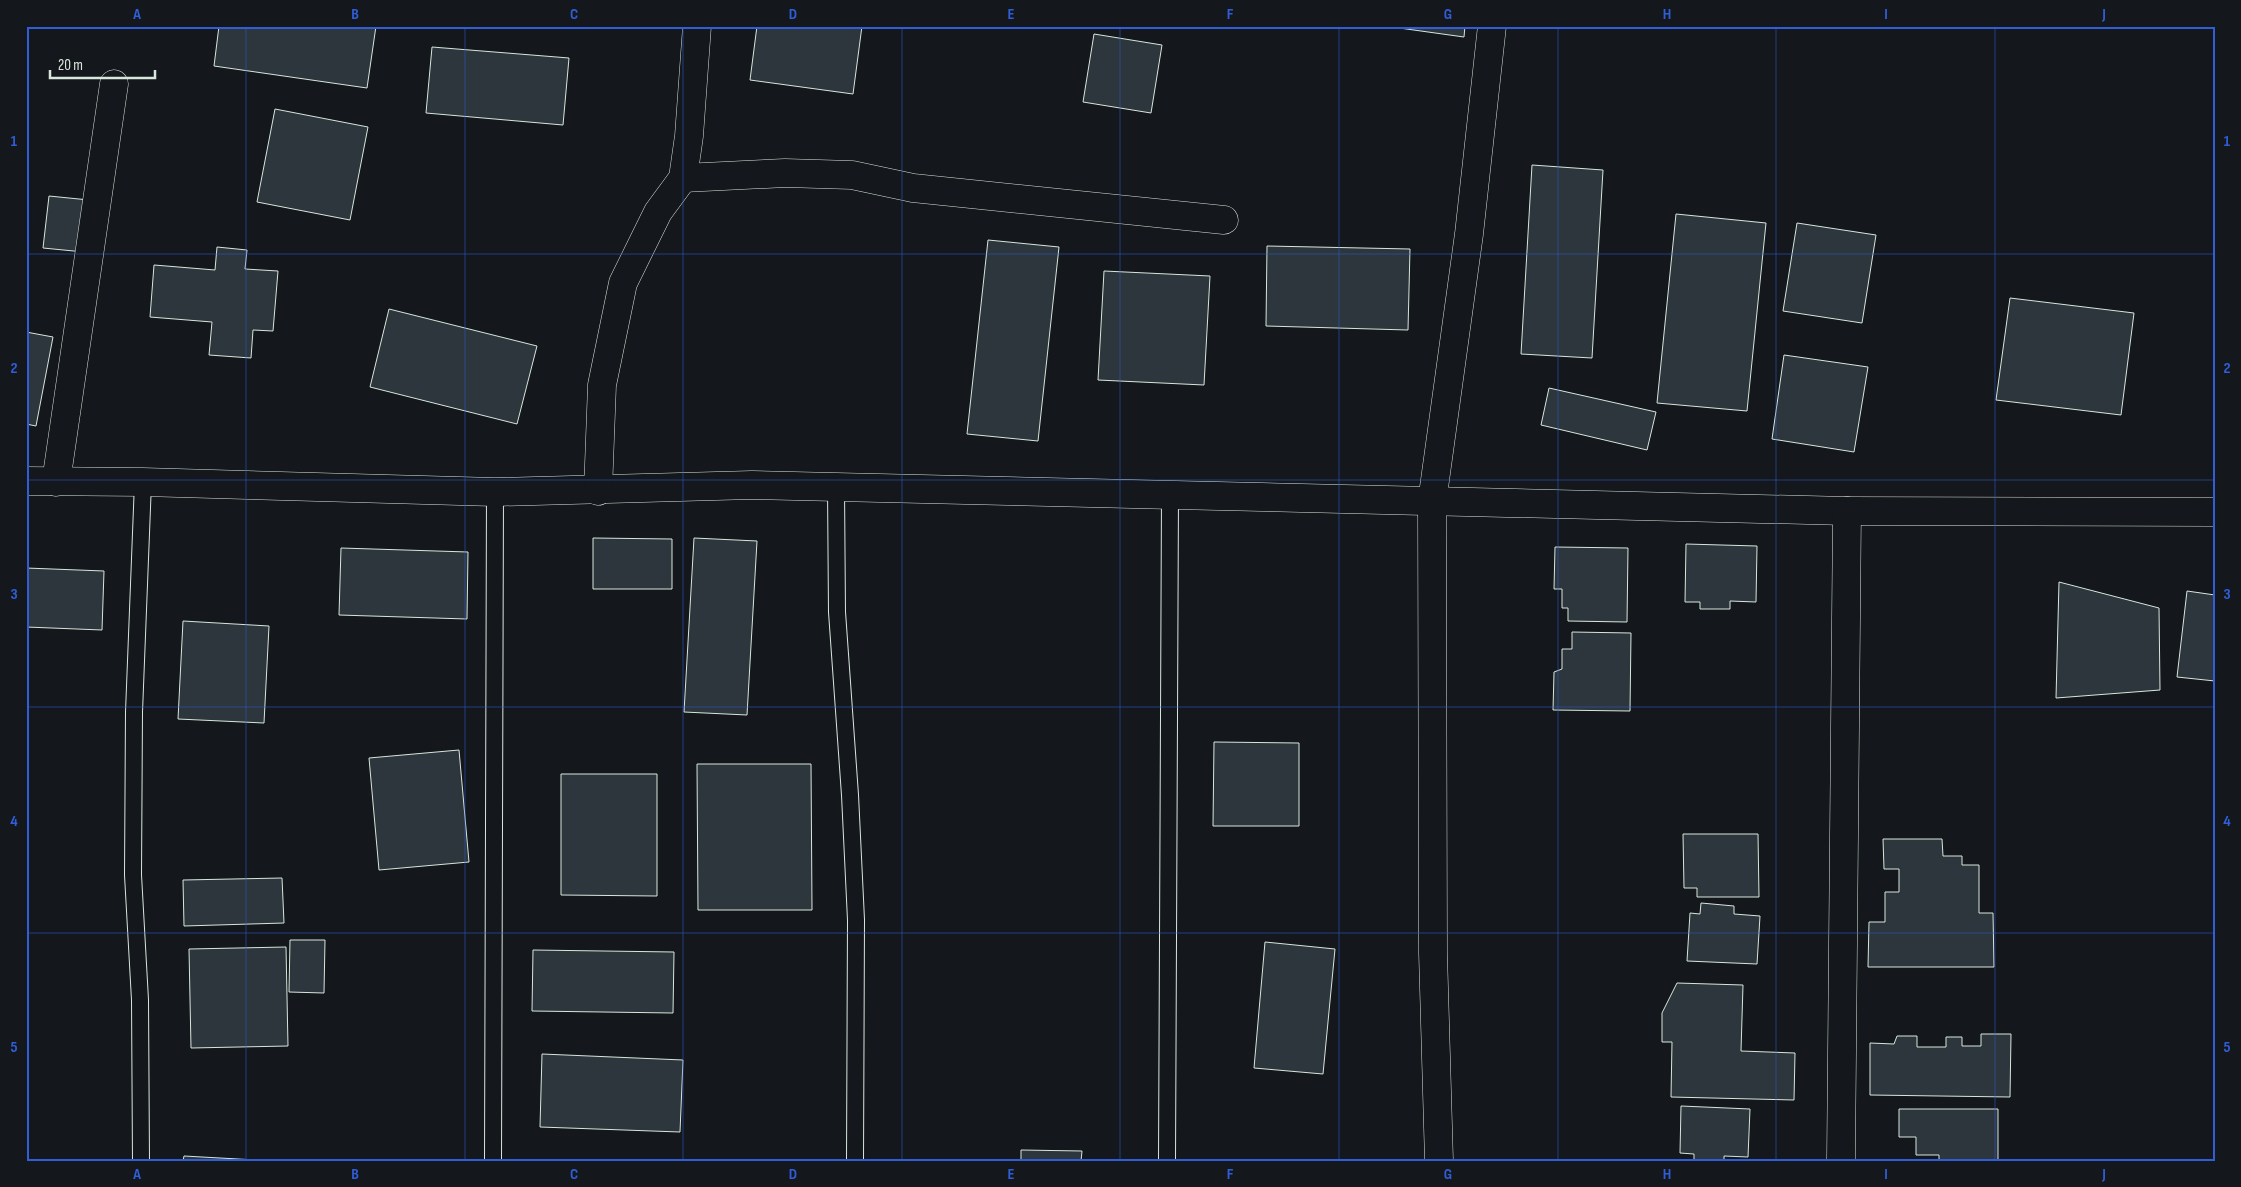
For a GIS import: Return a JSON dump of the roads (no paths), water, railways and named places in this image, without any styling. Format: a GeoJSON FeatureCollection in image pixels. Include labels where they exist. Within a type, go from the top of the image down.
{"type":"FeatureCollection","features":[{"type":"Feature","properties":{"kind":"street"},"geometry":{"type":"LineString","coordinates":[[598,491],[602,385],[623,283],[658,212],[683,178],[689,136],[696,26]]}},
{"type":"Feature","properties":{"kind":"street"},"geometry":{"type":"LineString","coordinates":[[1439,1161],[1433,944],[1432,502],[1469,234],[1492,26]]}},
{"type":"Feature","properties":{"kind":"street"},"geometry":{"type":"LineString","coordinates":[[56,482],[114,84]]}},
{"type":"Feature","properties":{"kind":"street"},"geometry":{"type":"LineString","coordinates":[[683,178],[785,173],[852,176],[913,188],[1224,220]]}},
{"type":"Feature","properties":{"kind":"street"},"geometry":{"type":"LineString","coordinates":[[26,481],[143,482],[495,492],[598,491],[752,485],[1847,511],[2215,512]]}},
{"type":"Feature","properties":{"kind":"street"},"geometry":{"type":"LineString","coordinates":[[1841,1161],[1847,511]]}},
{"type":"Feature","properties":{"kind":"lane"},"geometry":{"type":"LineString","coordinates":[[141,1161],[140,1000],[133,856],[134,712],[143,482]]}},
{"type":"Feature","properties":{"kind":"lane"},"geometry":{"type":"LineString","coordinates":[[836,488],[837,612],[850,795],[856,920],[854,1161]]}},
{"type":"Feature","properties":{"kind":"lane"},"geometry":{"type":"LineString","coordinates":[[493,1161],[495,492]]}},
{"type":"Feature","properties":{"kind":"lane"},"geometry":{"type":"LineString","coordinates":[[1167,1161],[1170,495]]}}]}
